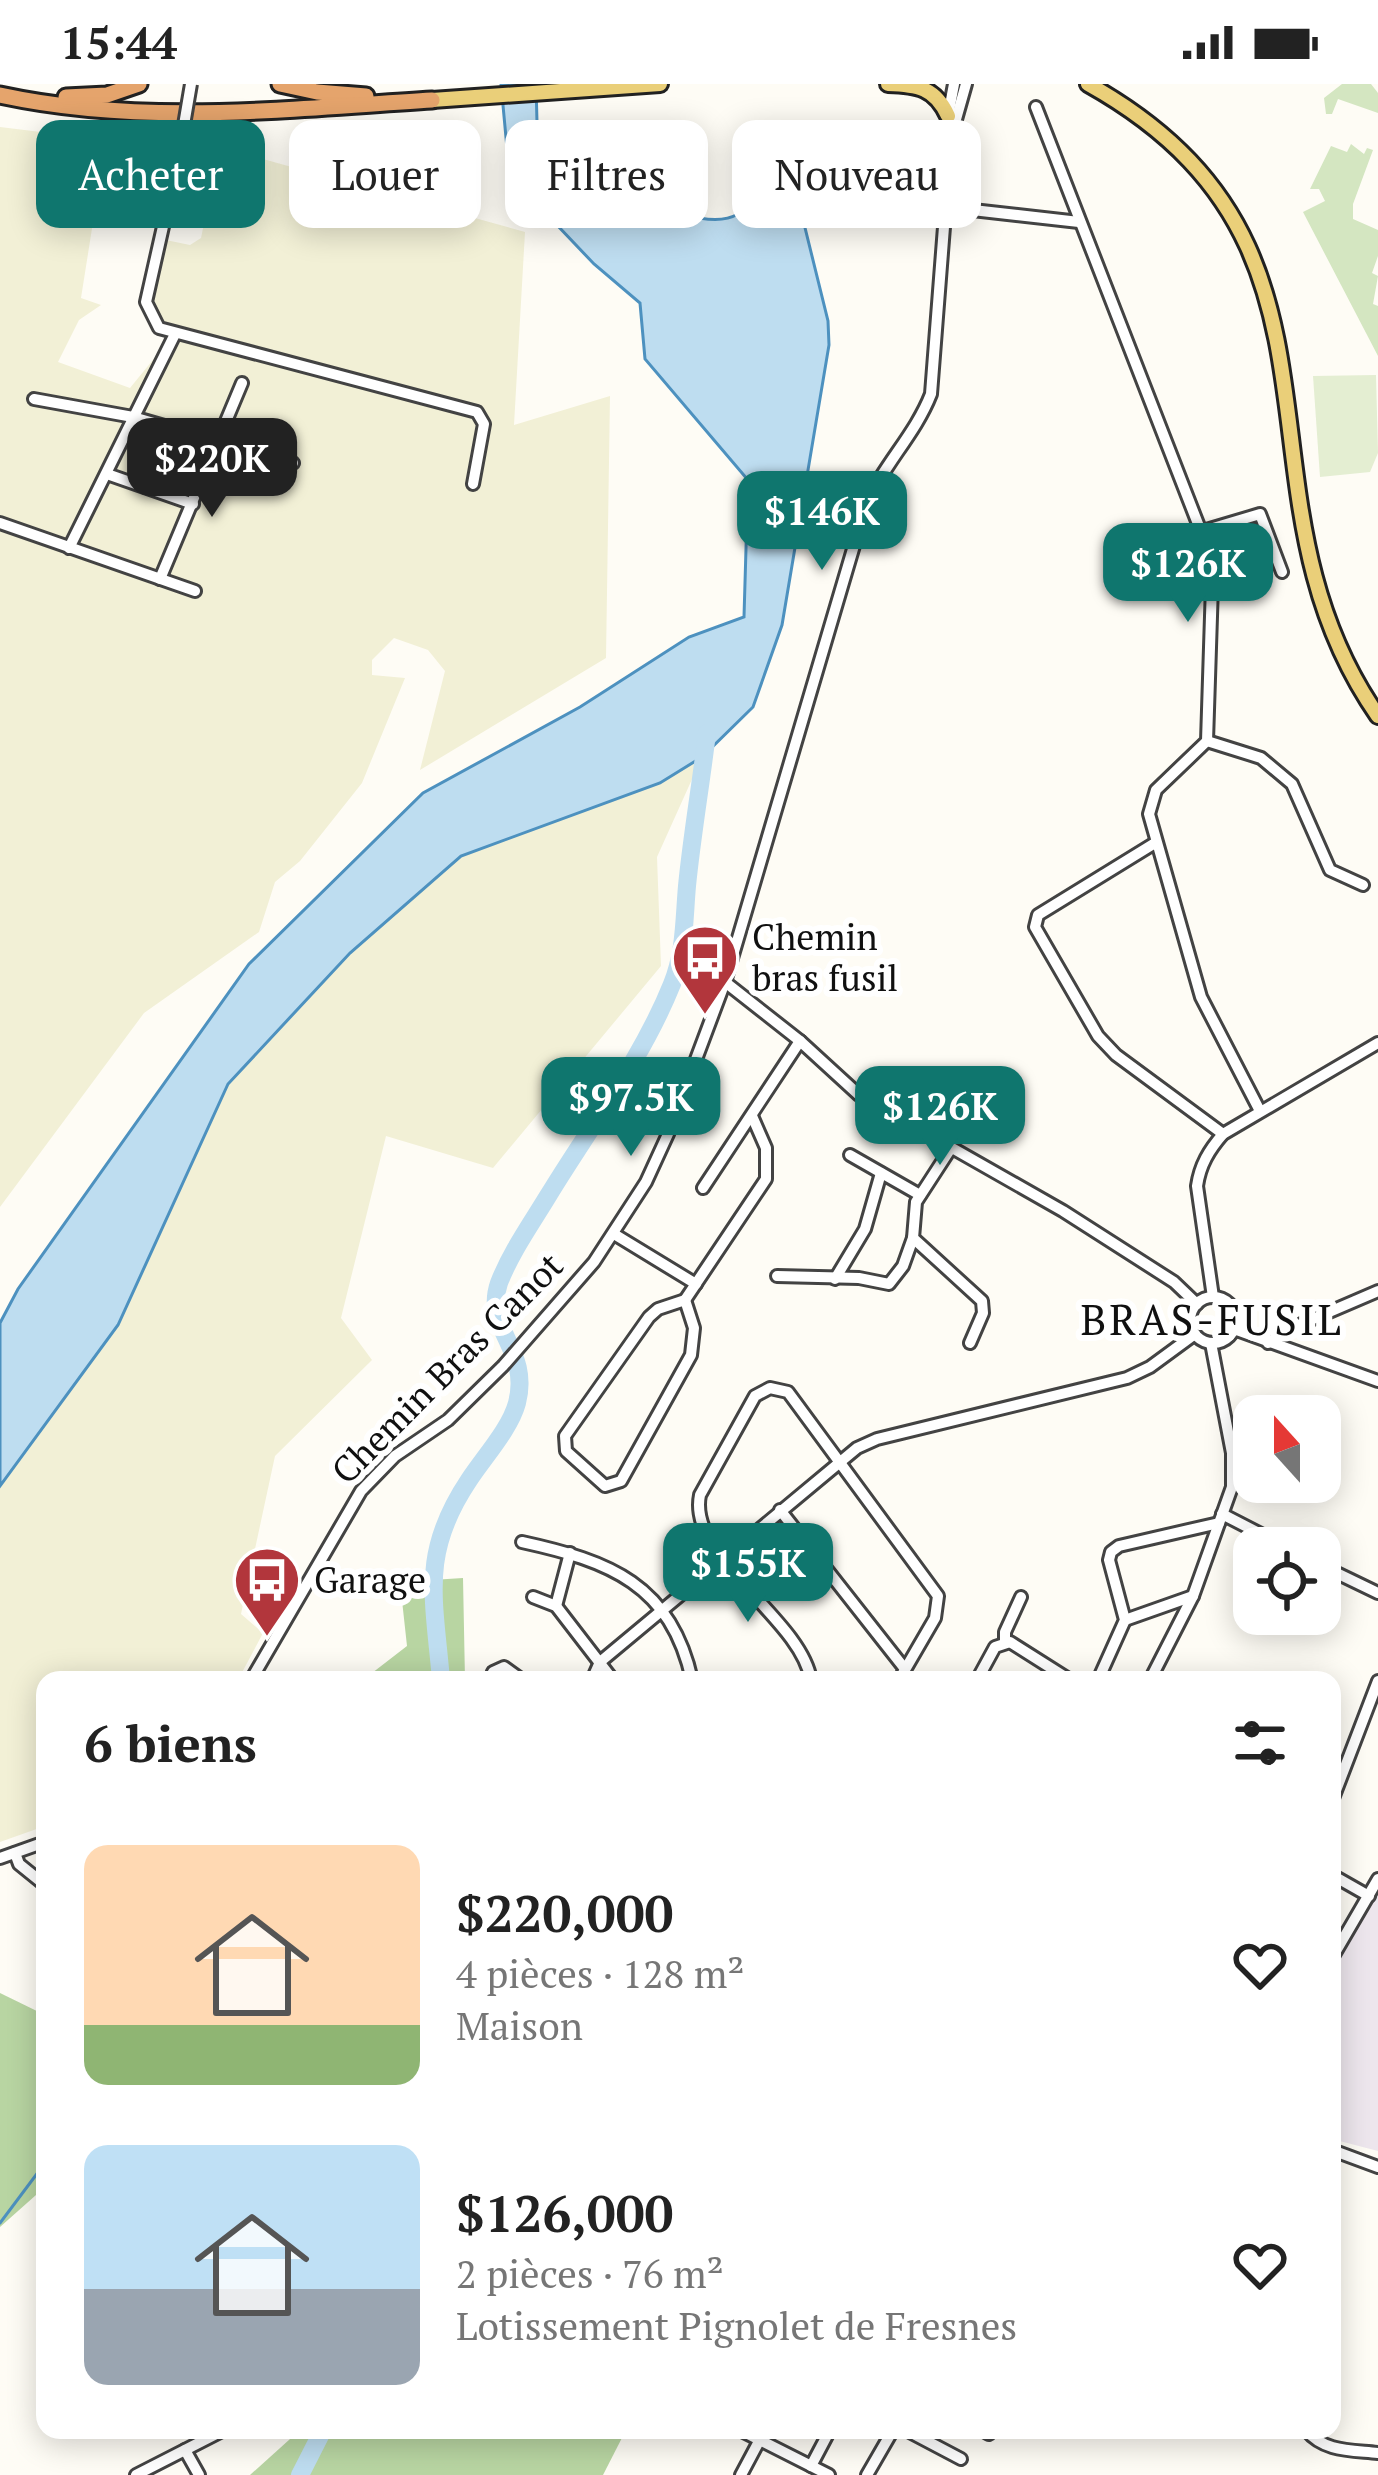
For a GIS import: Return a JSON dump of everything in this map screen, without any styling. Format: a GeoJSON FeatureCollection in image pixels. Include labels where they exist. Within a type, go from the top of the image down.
{"type":"FeatureCollection","features":[{"type":"Feature","properties":{"kind":"highway"},"geometry":{"type":"LineString","coordinates":[[0,89],[82,98],[139,84]]}},
{"type":"Feature","properties":{"kind":"highway"},"geometry":{"type":"LineString","coordinates":[[280,84],[317,92],[432,100]]}},
{"type":"Feature","properties":{"kind":"highway"},"geometry":{"type":"LineString","coordinates":[[0,89],[66,106],[129,113],[199,114],[432,100]]}},
{"type":"Feature","properties":{"kind":"main road"},"geometry":{"type":"LineString","coordinates":[[432,100],[659,84]]}},
{"type":"Feature","properties":{"kind":"main road"},"geometry":{"type":"LineString","coordinates":[[888,84],[914,85],[932,92],[948,116]]}},
{"type":"Feature","properties":{"kind":"main road"},"geometry":{"type":"LineString","coordinates":[[1078,84],[1107,94]]}},
{"type":"Feature","properties":{"kind":"main road"},"geometry":{"type":"LineString","coordinates":[[1088,84],[1150,122],[1191,156],[1227,196],[1250,236],[1270,281],[1284,333],[1316,580],[1330,627],[1355,682],[1378,716]]}},
{"type":"Feature","properties":{"kind":"street"},"geometry":{"type":"LineString","coordinates":[[191,84],[146,302],[158,328],[477,412],[484,424],[473,484]]}},
{"type":"Feature","properties":{"kind":"street","name":"Chemin Bras Canot"},"geometry":{"type":"LineString","coordinates":[[949,120],[954,84]]}},
{"type":"Feature","properties":{"kind":"street","name":"Chemin Bras Canot"},"geometry":{"type":"LineString","coordinates":[[956,120],[966,84]]}},
{"type":"Feature","properties":{"kind":"street"},"geometry":{"type":"LineString","coordinates":[[1036,107],[1202,531],[1212,586],[1208,741],[1150,798],[1149,814],[1202,997],[1260,1111]]}},
{"type":"Feature","properties":{"kind":"street"},"geometry":{"type":"LineString","coordinates":[[981,211],[1079,222]]}},
{"type":"Feature","properties":{"kind":"street","name":"Chemin Bras Canot"},"geometry":{"type":"LineString","coordinates":[[256,1671],[361,1491],[395,1456],[448,1420],[503,1366],[567,1296],[646,1182],[725,982],[866,505],[914,432],[931,394],[944,228]]}},
{"type":"Feature","properties":{"kind":"street"},"geometry":{"type":"LineString","coordinates":[[69,548],[175,334]]}},
{"type":"Feature","properties":{"kind":"street"},"geometry":{"type":"LineString","coordinates":[[160,578],[242,383]]}},
{"type":"Feature","properties":{"kind":"street"},"geometry":{"type":"LineString","coordinates":[[34,399],[133,417],[292,463]]}},
{"type":"Feature","properties":{"kind":"street"},"geometry":{"type":"LineString","coordinates":[[106,474],[193,504]]}},
{"type":"Feature","properties":{"kind":"street"},"geometry":{"type":"LineString","coordinates":[[1202,531],[1260,514],[1282,572]]}},
{"type":"Feature","properties":{"kind":"street"},"geometry":{"type":"LineString","coordinates":[[0,523],[195,591]]}},
{"type":"Feature","properties":{"kind":"street"},"geometry":{"type":"LineString","coordinates":[[1208,741],[1261,758],[1292,784],[1330,870],[1363,885]]}},
{"type":"Feature","properties":{"kind":"street"},"geometry":{"type":"LineString","coordinates":[[1155,843],[1038,915],[1035,927],[1098,1036],[1116,1055],[1223,1134]]}},
{"type":"Feature","properties":{"kind":"street"},"geometry":{"type":"LineString","coordinates":[[725,982],[800,1040],[859,1095],[1063,1211],[1174,1282],[1197,1304]]}},
{"type":"Feature","properties":{"kind":"street"},"geometry":{"type":"LineString","coordinates":[[703,1188],[800,1040]]}},
{"type":"Feature","properties":{"kind":"street"},"geometry":{"type":"LineString","coordinates":[[1213,1297],[1197,1186],[1205,1158],[1223,1134],[1378,1043]]}},
{"type":"Feature","properties":{"kind":"street"},"geometry":{"type":"LineString","coordinates":[[685,1300],[694,1328],[691,1355],[624,1477],[616,1485],[605,1486],[566,1450],[565,1436],[649,1317],[685,1300],[766,1179],[766,1148],[752,1116]]}},
{"type":"Feature","properties":{"kind":"street"},"geometry":{"type":"LineString","coordinates":[[777,1276],[859,1277],[889,1284],[908,1255],[912,1216],[920,1195],[951,1148]]}},
{"type":"Feature","properties":{"kind":"street"},"geometry":{"type":"LineString","coordinates":[[850,1155],[920,1195]]}},
{"type":"Feature","properties":{"kind":"street"},"geometry":{"type":"LineString","coordinates":[[835,1279],[865,1229],[881,1173]]}},
{"type":"Feature","properties":{"kind":"street"},"geometry":{"type":"LineString","coordinates":[[614,1234],[696,1284]]}},
{"type":"Feature","properties":{"kind":"street"},"geometry":{"type":"LineString","coordinates":[[913,1238],[982,1300],[983,1312],[970,1342]]}},
{"type":"Feature","properties":{"kind":"street"},"geometry":{"type":"LineString","coordinates":[[1268,1343],[1285,1331],[1378,1292]]}},
{"type":"Feature","properties":{"kind":"street"},"geometry":{"type":"LineString","coordinates":[[1213,1297],[1232,1306],[1236,1321],[1222,1342],[1211,1343],[1195,1334],[1190,1319],[1197,1304],[1213,1297]]}},
{"type":"Feature","properties":{"kind":"street"},"geometry":{"type":"LineString","coordinates":[[1234,1329],[1378,1381]]}},
{"type":"Feature","properties":{"kind":"street"},"geometry":{"type":"LineString","coordinates":[[596,1671],[600,1662],[838,1462],[877,1439],[1127,1378],[1195,1334]]}},
{"type":"Feature","properties":{"kind":"street"},"geometry":{"type":"LineString","coordinates":[[1155,1671],[1193,1596],[1234,1472],[1211,1343]]}},
{"type":"Feature","properties":{"kind":"street"},"geometry":{"type":"LineString","coordinates":[[808,1671],[802,1655],[704,1530],[698,1504],[755,1396],[770,1388],[788,1392],[938,1596],[935,1618],[904,1671]]}},
{"type":"Feature","properties":{"kind":"street"},"geometry":{"type":"LineString","coordinates":[[780,1510],[900,1671]]}},
{"type":"Feature","properties":{"kind":"street"},"geometry":{"type":"LineString","coordinates":[[1102,1671],[1125,1620],[1111,1552],[1221,1519],[1239,1527]]}},
{"type":"Feature","properties":{"kind":"street"},"geometry":{"type":"LineString","coordinates":[[522,1542],[571,1553],[625,1576],[662,1609],[679,1634],[689,1671]]}},
{"type":"Feature","properties":{"kind":"street"},"geometry":{"type":"LineString","coordinates":[[556,1606],[571,1553]]}},
{"type":"Feature","properties":{"kind":"street"},"geometry":{"type":"LineString","coordinates":[[1341,1575],[1378,1593]]}},
{"type":"Feature","properties":{"kind":"street"},"geometry":{"type":"LineString","coordinates":[[1125,1620],[1193,1596]]}},
{"type":"Feature","properties":{"kind":"street"},"geometry":{"type":"LineString","coordinates":[[533,1597],[556,1606],[606,1671]]}},
{"type":"Feature","properties":{"kind":"street"},"geometry":{"type":"LineString","coordinates":[[1005,1642],[1021,1597]]}},
{"type":"Feature","properties":{"kind":"street"},"geometry":{"type":"LineString","coordinates":[[981,1671],[990,1653],[1005,1642]]}},
{"type":"Feature","properties":{"kind":"street"},"geometry":{"type":"LineString","coordinates":[[1005,1642],[1055,1671]]}},
{"type":"Feature","properties":{"kind":"street"},"geometry":{"type":"LineString","coordinates":[[1341,1778],[1378,1681]]}},
{"type":"Feature","properties":{"kind":"street"},"geometry":{"type":"LineString","coordinates":[[0,1858],[36,1845]]}},
{"type":"Feature","properties":{"kind":"street"},"geometry":{"type":"LineString","coordinates":[[15,1853],[36,1877]]}},
{"type":"Feature","properties":{"kind":"street"},"geometry":{"type":"LineString","coordinates":[[1341,1880],[1369,1896]]}},
{"type":"Feature","properties":{"kind":"street"},"geometry":{"type":"LineString","coordinates":[[1341,1943],[1378,1880]]}},
{"type":"Feature","properties":{"kind":"street"},"geometry":{"type":"LineString","coordinates":[[1341,2153],[1378,2167]]}},
{"type":"Feature","properties":{"kind":"street"},"geometry":{"type":"LineString","coordinates":[[136,2475],[206,2439]]}},
{"type":"Feature","properties":{"kind":"street"},"geometry":{"type":"LineString","coordinates":[[741,2475],[760,2439]]}},
{"type":"Feature","properties":{"kind":"street"},"geometry":{"type":"LineString","coordinates":[[768,2439],[829,2475]]}},
{"type":"Feature","properties":{"kind":"street"},"geometry":{"type":"LineString","coordinates":[[811,2466],[825,2439]]}},
{"type":"Feature","properties":{"kind":"street"},"geometry":{"type":"LineString","coordinates":[[867,2475],[887,2439]]}},
{"type":"Feature","properties":{"kind":"street"},"geometry":{"type":"LineString","coordinates":[[923,2439],[961,2459]]}},
{"type":"Feature","properties":{"kind":"street"},"geometry":{"type":"LineString","coordinates":[[1317,2439],[1328,2448],[1378,2453]]}},
{"type":"Feature","properties":{"kind":"street"},"geometry":{"type":"LineString","coordinates":[[185,2450],[199,2475]]}},
{"type":"Feature","properties":{"kind":"shaded area"},"geometry":{"type":"Polygon","coordinates":[[[0,127],[36,131],[36,228],[92,228],[81,298],[101,305],[79,320],[58,362],[130,388],[174,334],[159,328],[146,302],[161,239],[190,245],[201,238],[203,228],[265,228],[265,160],[289,166],[289,228],[481,228],[481,220],[525,232],[514,425],[610,396],[606,658],[420,770],[445,671],[428,650],[394,638],[372,660],[372,675],[405,678],[362,783],[300,861],[275,882],[259,932],[144,1013],[0,1207],[0,127]]]}},
{"type":"Feature","properties":{"kind":"shaded area"},"geometry":{"type":"Polygon","coordinates":[[[702,757],[657,857],[661,966],[493,1168],[386,1136],[341,1318],[372,1360],[275,1456],[241,1614],[263,1633],[243,1671],[36,1671],[36,1829],[0,1842],[0,1486],[118,1325],[228,1084],[350,953],[461,856],[660,783],[702,757]]]}},
{"type":"Feature","properties":{"kind":"shaded area"},"geometry":{"type":"Polygon","coordinates":[[[1378,1879],[1378,2151],[1341,2141],[1341,1939],[1378,1879]]]}},
{"type":"Feature","properties":{"kind":"green space"},"geometry":{"type":"Polygon","coordinates":[[[1342,84],[1371,84],[1378,93],[1378,113],[1338,99],[1332,114],[1326,114],[1324,98],[1342,84]]]}},
{"type":"Feature","properties":{"kind":"green space"},"geometry":{"type":"Polygon","coordinates":[[[1351,144],[1364,154],[1367,148],[1373,150],[1353,204],[1353,219],[1378,230],[1372,273],[1378,276],[1373,304],[1378,306],[1378,356],[1303,212],[1325,201],[1319,189],[1310,189],[1331,146],[1347,152],[1351,144]]]}},
{"type":"Feature","properties":{"kind":"green space"},"geometry":{"type":"Polygon","coordinates":[[[1376,375],[1378,453],[1370,472],[1320,477],[1313,376],[1376,375]]]}},
{"type":"Feature","properties":{"kind":"green space"},"geometry":{"type":"Polygon","coordinates":[[[463,1578],[465,1671],[375,1671],[407,1646],[400,1582],[463,1578]]]}},
{"type":"Feature","properties":{"kind":"green space"},"geometry":{"type":"Polygon","coordinates":[[[0,1993],[36,2011],[36,2195],[0,2227],[0,1993]]]}},
{"type":"Feature","properties":{"kind":"green space"},"geometry":{"type":"Polygon","coordinates":[[[290,2439],[621,2439],[603,2475],[250,2475],[290,2439]]]}},
{"type":"Feature","properties":{"kind":"water"},"geometry":{"type":"Polygon","coordinates":[[[501,84],[536,84],[537,120],[505,120],[505,127],[501,84]]]}},
{"type":"Feature","properties":{"kind":"water"},"geometry":{"type":"Polygon","coordinates":[[[732,216],[732,228],[805,228],[828,321],[829,345],[782,625],[753,707],[702,757],[660,783],[461,856],[350,953],[228,1084],[118,1325],[0,1486],[0,1323],[18,1289],[249,964],[423,793],[580,707],[689,637],[744,617],[748,480],[645,359],[640,303],[560,228],[708,228],[708,218],[732,216]]]}},
{"type":"Feature","properties":{"kind":"waterway"},"geometry":{"type":"LineString","coordinates":[[440,1671],[434,1576],[443,1530],[453,1506],[514,1413],[520,1384],[497,1314],[499,1283],[522,1238],[631,1066],[672,984],[682,948],[707,733]]}},
{"type":"Feature","properties":{"kind":"waterway"},"geometry":{"type":"LineString","coordinates":[[0,2223],[36,2175]]}},
{"type":"Feature","properties":{"kind":"waterway"},"geometry":{"type":"LineString","coordinates":[[300,2475],[318,2439]]}},
{"type":"Feature","properties":{"kind":"place","name":"Chemin bras fusil"},"geometry":{"type":"Point","coordinates":[705,1017]}},
{"type":"Feature","properties":{"kind":"place","name":"Garage"},"geometry":{"type":"Point","coordinates":[267,1639]}},
{"type":"Feature","properties":{"kind":"district","name":"BRAS-FUSIL"},"geometry":{"type":"Point","coordinates":[1212,1320]}}]}
